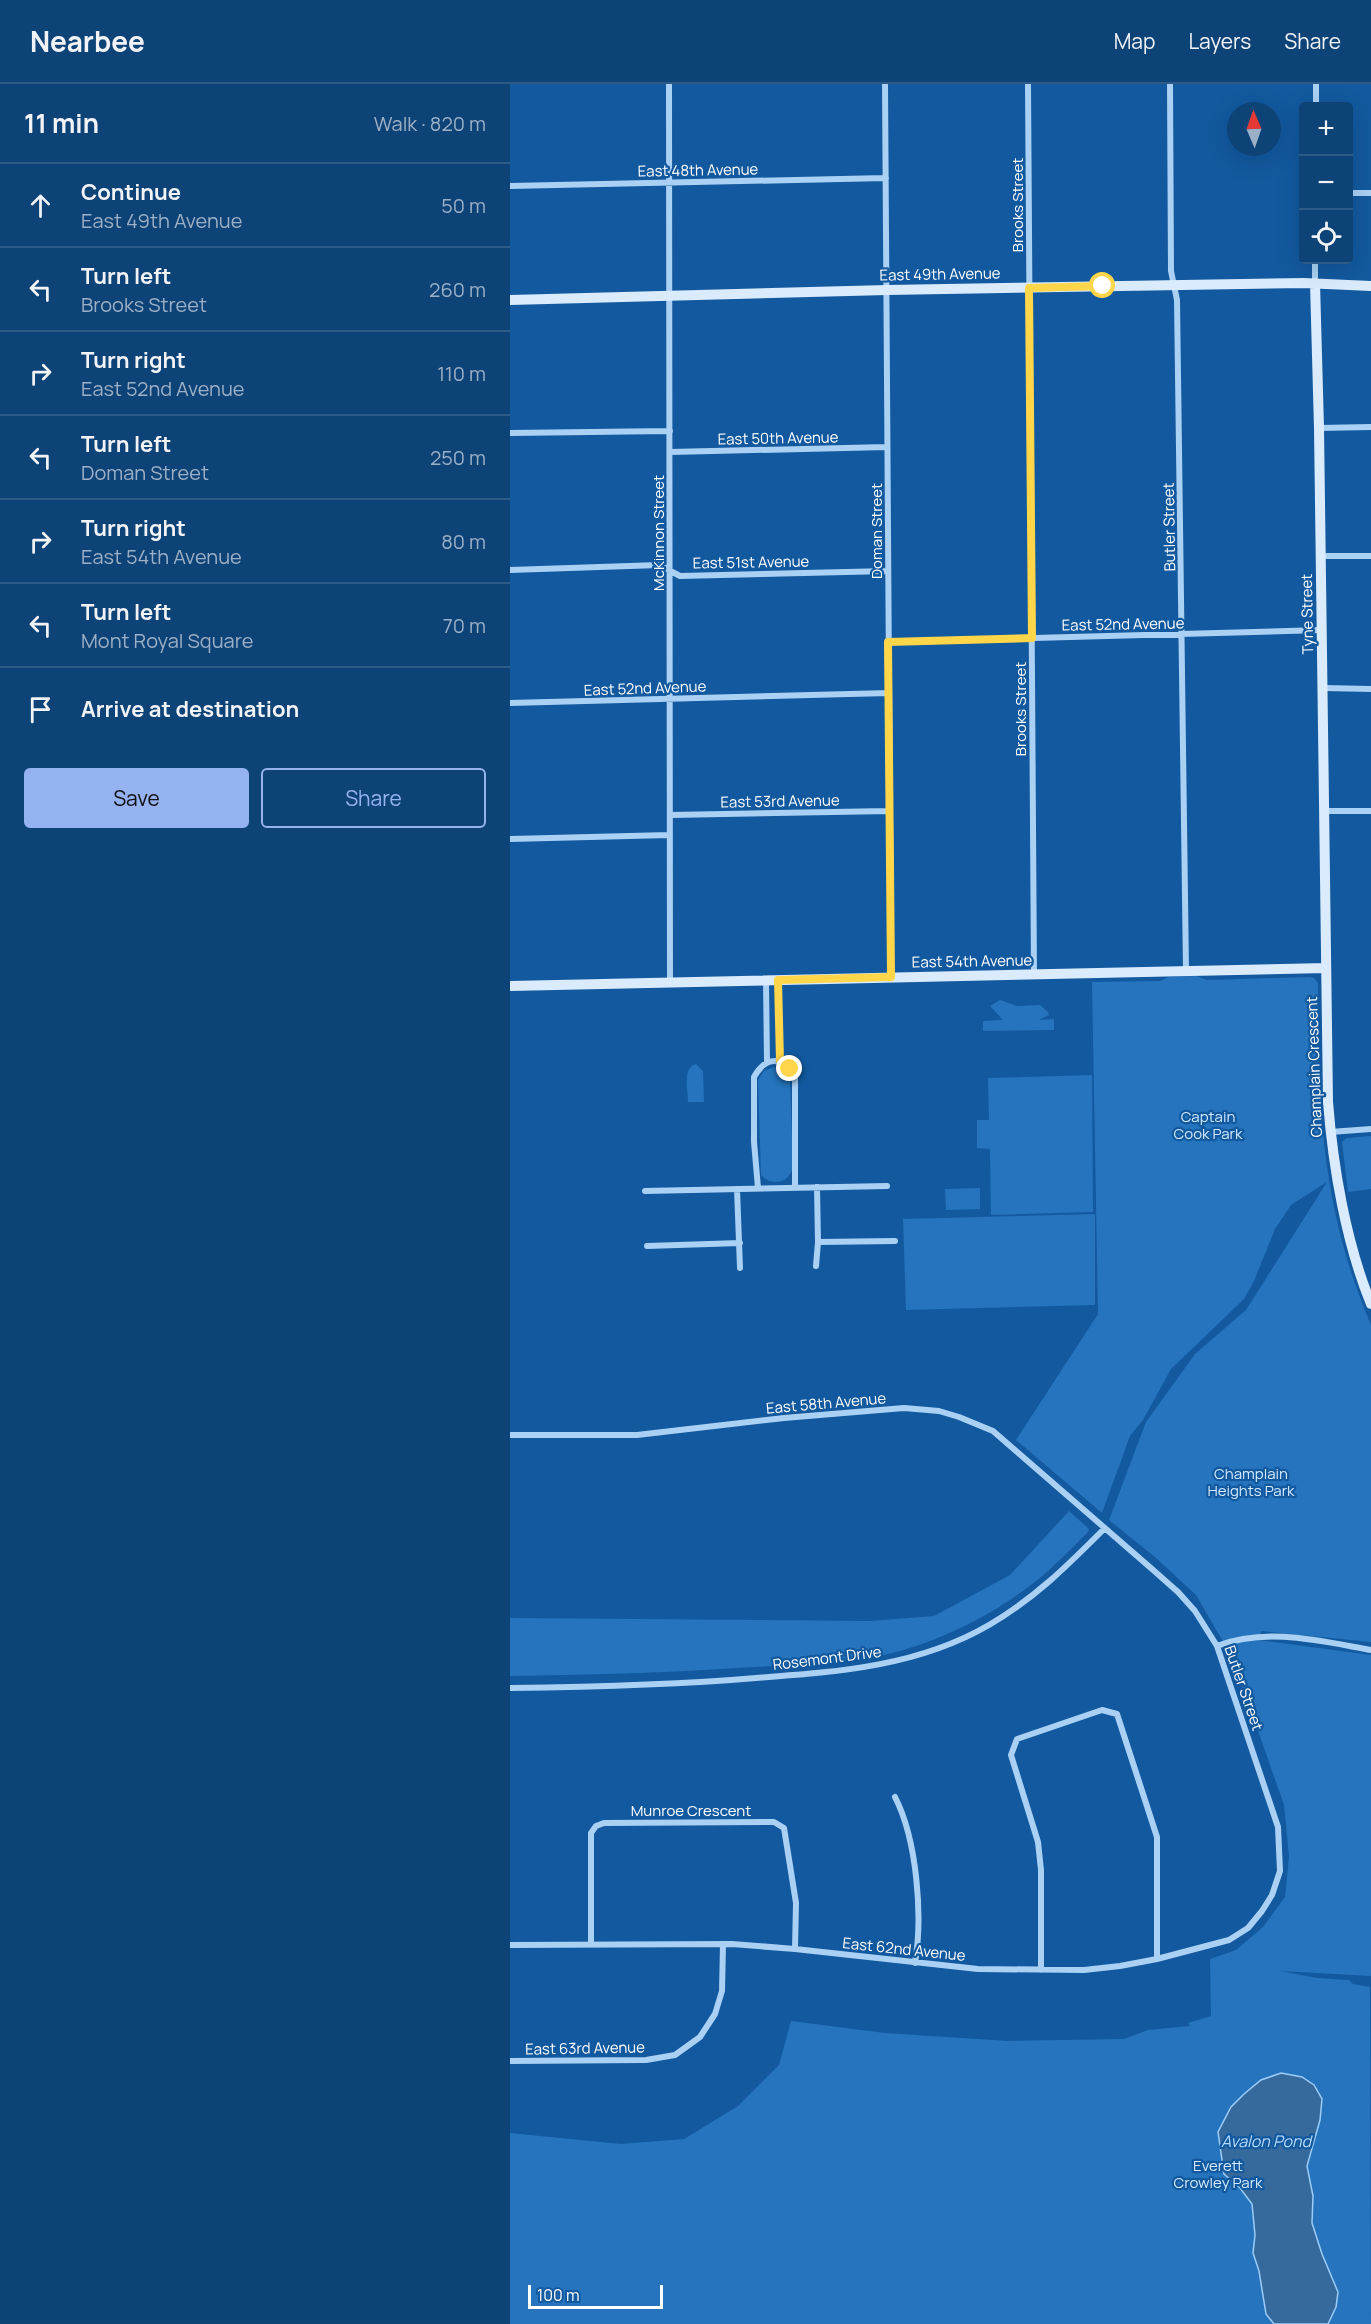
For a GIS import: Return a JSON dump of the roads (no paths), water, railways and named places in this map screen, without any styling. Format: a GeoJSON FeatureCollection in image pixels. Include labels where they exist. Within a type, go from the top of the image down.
{"type":"FeatureCollection","features":[{"type":"Feature","properties":{"kind":"street","name":"McKinnon Street"},"geometry":{"type":"LineString","coordinates":[[669,84],[670,982]]}},
{"type":"Feature","properties":{"kind":"street","name":"Doman Street"},"geometry":{"type":"LineString","coordinates":[[885,84],[891,977]]}},
{"type":"Feature","properties":{"kind":"street","name":"Brooks Street"},"geometry":{"type":"LineString","coordinates":[[1028,84],[1034,974]]}},
{"type":"Feature","properties":{"kind":"street","name":"Butler Street"},"geometry":{"type":"LineString","coordinates":[[1170,84],[1171,271],[1177,300],[1186,971]]}},
{"type":"Feature","properties":{"kind":"street"},"geometry":{"type":"LineString","coordinates":[[1316,84],[1316,102]]}},
{"type":"Feature","properties":{"kind":"street","name":"East 48th Avenue"},"geometry":{"type":"LineString","coordinates":[[510,186],[886,178]]}},
{"type":"Feature","properties":{"kind":"street"},"geometry":{"type":"LineString","coordinates":[[1353,193],[1371,193]]}},
{"type":"Feature","properties":{"kind":"street","name":"Tyne Street"},"geometry":{"type":"LineString","coordinates":[[1315,264],[1326,968]]}},
{"type":"Feature","properties":{"kind":"street","name":"East 49th Avenue"},"geometry":{"type":"LineString","coordinates":[[510,300],[1174,285],[1315,283],[1371,286]]}},
{"type":"Feature","properties":{"kind":"street"},"geometry":{"type":"LineString","coordinates":[[1319,428],[1371,427]]}},
{"type":"Feature","properties":{"kind":"street"},"geometry":{"type":"LineString","coordinates":[[510,433],[670,431]]}},
{"type":"Feature","properties":{"kind":"street","name":"East 50th Avenue"},"geometry":{"type":"LineString","coordinates":[[670,452],[887,447]]}},
{"type":"Feature","properties":{"kind":"street"},"geometry":{"type":"LineString","coordinates":[[1321,556],[1371,556]]}},
{"type":"Feature","properties":{"kind":"street","name":"East 51st Avenue"},"geometry":{"type":"LineString","coordinates":[[510,570],[659,565],[680,576],[888,571]]}},
{"type":"Feature","properties":{"kind":"street","name":"East 52nd Avenue"},"geometry":{"type":"LineString","coordinates":[[888,642],[1322,630]]}},
{"type":"Feature","properties":{"kind":"street"},"geometry":{"type":"LineString","coordinates":[[1323,688],[1371,689]]}},
{"type":"Feature","properties":{"kind":"street","name":"East 52nd Avenue"},"geometry":{"type":"LineString","coordinates":[[510,703],[889,693]]}},
{"type":"Feature","properties":{"kind":"street"},"geometry":{"type":"LineString","coordinates":[[1324,811],[1371,811]]}},
{"type":"Feature","properties":{"kind":"street","name":"East 53rd Avenue"},"geometry":{"type":"LineString","coordinates":[[671,815],[890,812]]}},
{"type":"Feature","properties":{"kind":"street"},"geometry":{"type":"LineString","coordinates":[[510,839],[669,835]]}},
{"type":"Feature","properties":{"kind":"street","name":"East 54th Avenue"},"geometry":{"type":"LineString","coordinates":[[510,986],[1326,968]]}},
{"type":"Feature","properties":{"kind":"street","name":"Champlain Crescent"},"geometry":{"type":"LineString","coordinates":[[1326,968],[1330,1132],[1348,1227],[1371,1304]]}},
{"type":"Feature","properties":{"kind":"street"},"geometry":{"type":"LineString","coordinates":[[766,980],[767,1062]]}},
{"type":"Feature","properties":{"kind":"street"},"geometry":{"type":"LineString","coordinates":[[778,980],[780,1061]]}},
{"type":"Feature","properties":{"kind":"street"},"geometry":{"type":"LineString","coordinates":[[758,1188],[754,1142],[754,1077],[759,1068],[767,1062],[780,1061],[795,1076],[797,1140],[795,1188]]}},
{"type":"Feature","properties":{"kind":"street"},"geometry":{"type":"LineString","coordinates":[[1330,1132],[1371,1129]]}},
{"type":"Feature","properties":{"kind":"street"},"geometry":{"type":"LineString","coordinates":[[645,1191],[887,1186]]}},
{"type":"Feature","properties":{"kind":"street"},"geometry":{"type":"LineString","coordinates":[[816,1266],[817,1187]]}},
{"type":"Feature","properties":{"kind":"street"},"geometry":{"type":"LineString","coordinates":[[737,1189],[741,1268]]}},
{"type":"Feature","properties":{"kind":"street"},"geometry":{"type":"LineString","coordinates":[[818,1242],[895,1241]]}},
{"type":"Feature","properties":{"kind":"street"},"geometry":{"type":"LineString","coordinates":[[647,1246],[740,1244]]}},
{"type":"Feature","properties":{"kind":"street","name":"East 58th Avenue"},"geometry":{"type":"LineString","coordinates":[[510,1435],[638,1435],[783,1418],[904,1408],[939,1412],[959,1417],[993,1431],[1104,1529]]}},
{"type":"Feature","properties":{"kind":"street","name":"Butler Street"},"geometry":{"type":"LineString","coordinates":[[1104,1529],[1178,1592],[1195,1611],[1217,1646],[1278,1827],[1280,1871],[1272,1894]]}},
{"type":"Feature","properties":{"kind":"street","name":"Rosemont Drive"},"geometry":{"type":"LineString","coordinates":[[510,1688],[608,1687],[728,1681],[846,1671],[888,1664],[939,1648],[987,1626],[1032,1597],[1059,1575],[1104,1529]]}},
{"type":"Feature","properties":{"kind":"street"},"geometry":{"type":"LineString","coordinates":[[1217,1646],[1237,1638],[1257,1636],[1316,1641],[1371,1650]]}},
{"type":"Feature","properties":{"kind":"street"},"geometry":{"type":"LineString","coordinates":[[1041,1970],[1041,1870],[1038,1842],[1011,1755],[1017,1739],[1102,1710],[1117,1714],[1157,1837],[1157,1959]]}},
{"type":"Feature","properties":{"kind":"street"},"geometry":{"type":"LineString","coordinates":[[895,1797],[912,1853],[917,1884],[915,1963]]}},
{"type":"Feature","properties":{"kind":"street","name":"Munroe Crescent"},"geometry":{"type":"LineString","coordinates":[[591,1944],[591,1833],[596,1826],[604,1823],[774,1822],[784,1828],[796,1903],[795,1948]]}},
{"type":"Feature","properties":{"kind":"street","name":"East 62nd Avenue"},"geometry":{"type":"LineString","coordinates":[[510,1945],[723,1944],[795,1948],[978,1969],[1084,1970],[1157,1959],[1229,1940],[1248,1928],[1272,1894]]}},
{"type":"Feature","properties":{"kind":"street","name":"East 63rd Avenue"},"geometry":{"type":"LineString","coordinates":[[510,2061],[646,2060],[675,2055],[700,2037],[715,2014],[722,1991],[723,1944]]}},
{"type":"Feature","properties":{"kind":"water","name":"Avalon Pond"},"geometry":{"type":"Polygon","coordinates":[[[1281,2073],[1302,2077],[1314,2085],[1322,2099],[1320,2120],[1307,2166],[1313,2196],[1312,2223],[1338,2292],[1336,2307],[1328,2324],[1274,2324],[1266,2314],[1259,2271],[1253,2253],[1255,2235],[1252,2204],[1240,2188],[1224,2174],[1218,2132],[1231,2107],[1261,2080],[1281,2073]]]}},
{"type":"Feature","properties":{"kind":"park label","name":"Captain Cook Park"},"geometry":{"type":"Point","coordinates":[1208,1124]}},
{"type":"Feature","properties":{"kind":"park label","name":"Champlain Heights Park"},"geometry":{"type":"Point","coordinates":[1251,1482]}},
{"type":"Feature","properties":{"kind":"park label","name":"Everett Crowley Park"},"geometry":{"type":"Point","coordinates":[1218,2174]}}]}
